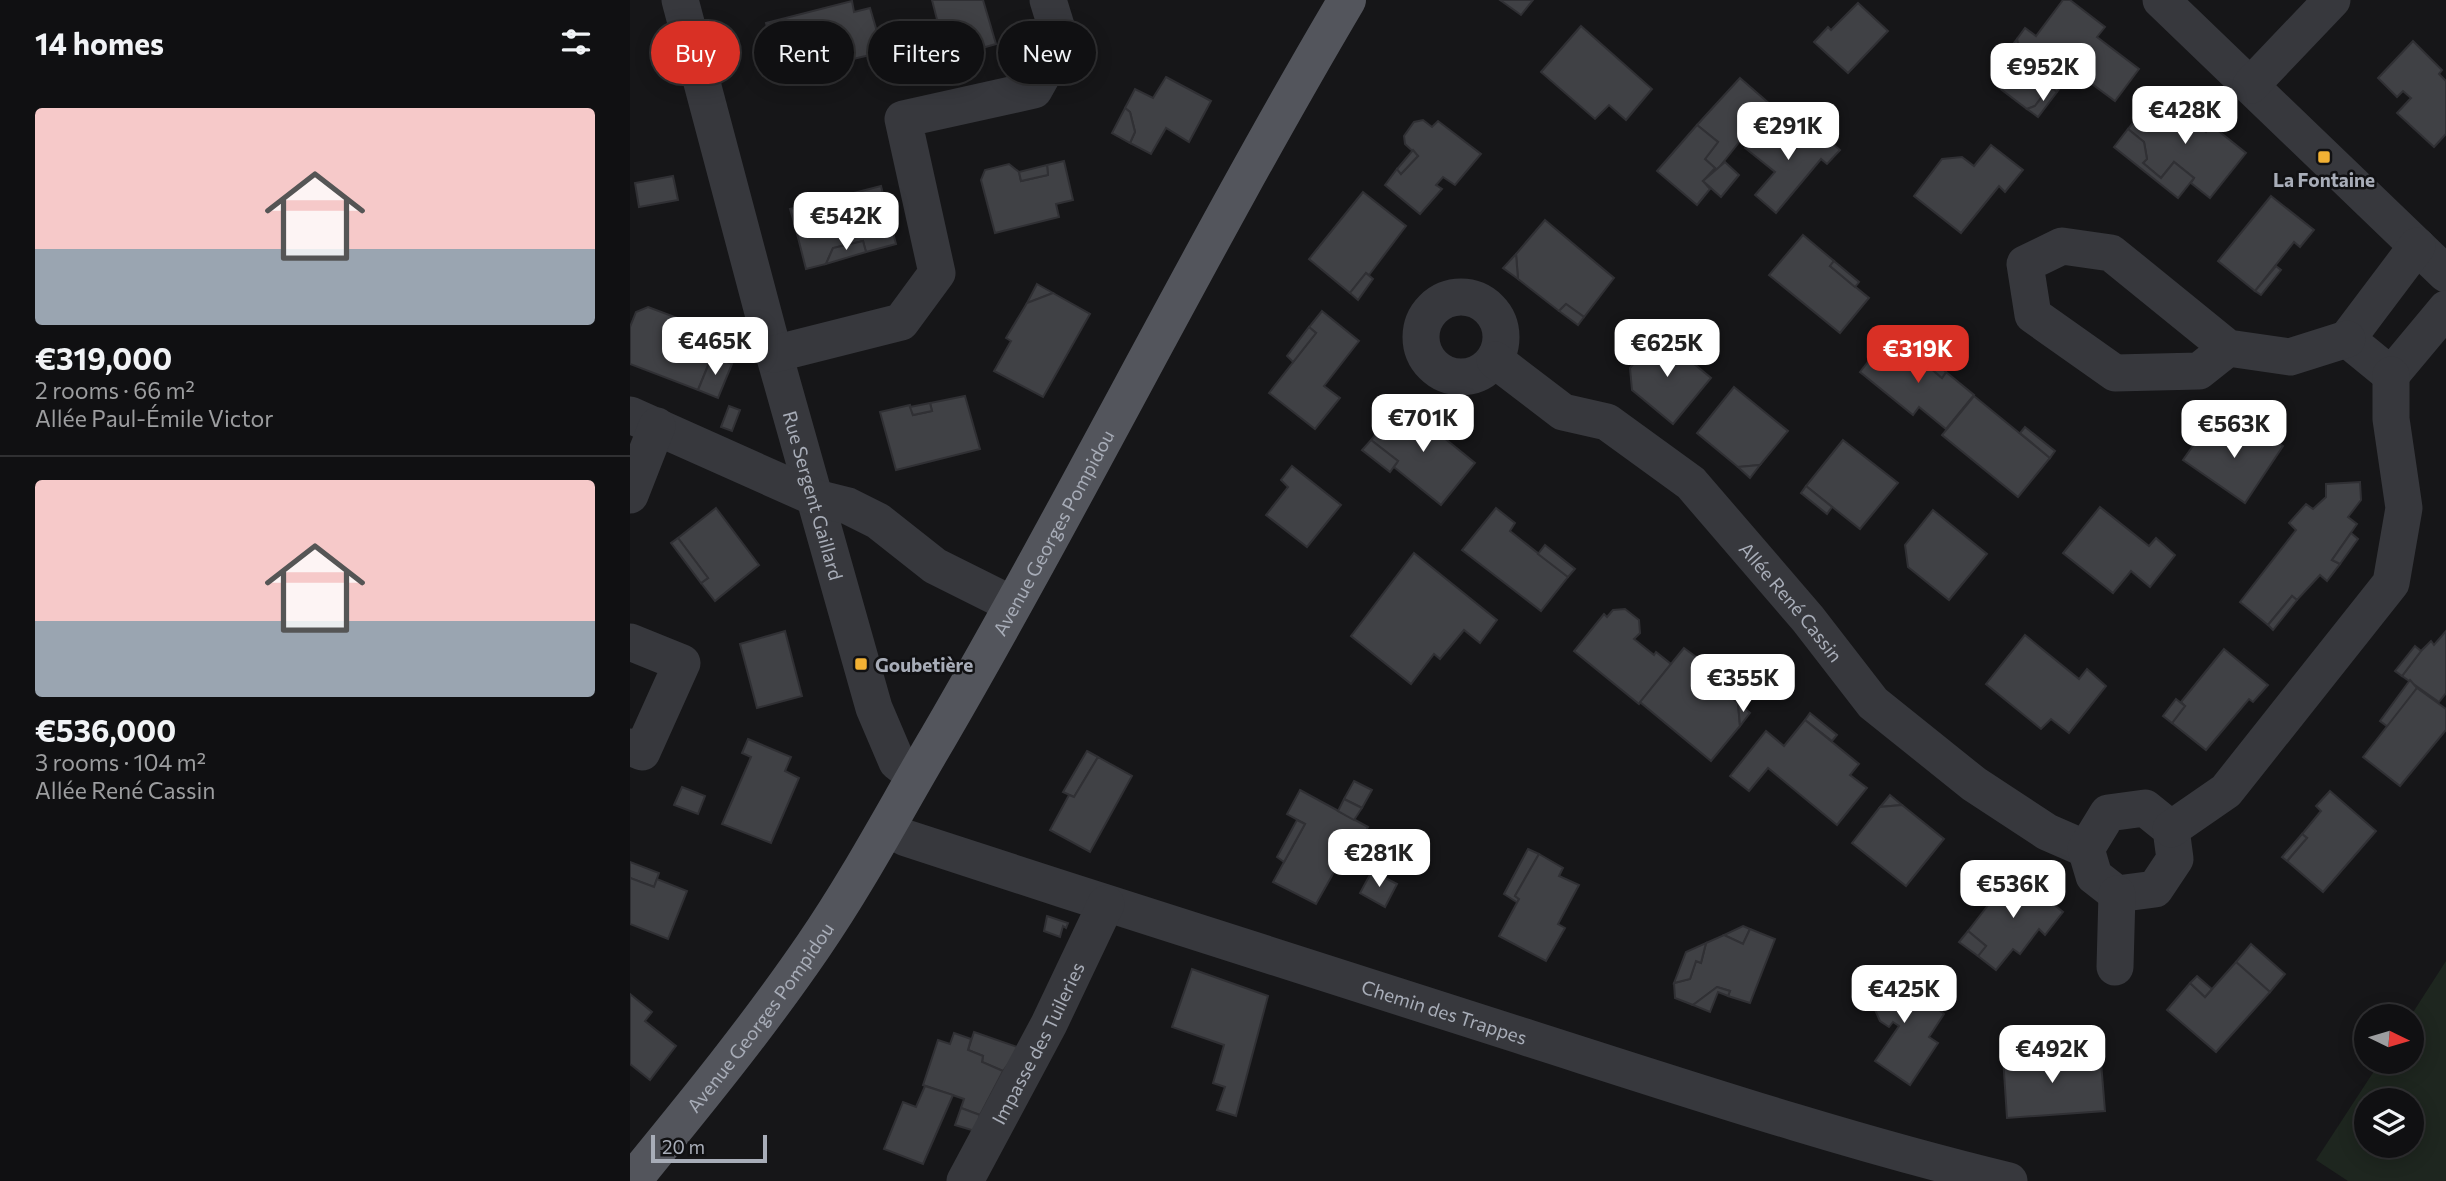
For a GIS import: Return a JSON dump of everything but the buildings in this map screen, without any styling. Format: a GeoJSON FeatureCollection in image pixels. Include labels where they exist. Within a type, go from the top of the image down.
{"type":"FeatureCollection","features":[{"type":"Feature","properties":{"kind":"main road","name":"Avenue Georges Pompidou"},"geometry":{"type":"LineString","coordinates":[[632,1181],[728,1065],[816,943],[886,828],[1013,605],[1279,114],[1347,0]]}},
{"type":"Feature","properties":{"kind":"street","name":"Rue Sergent Gaillard"},"geometry":{"type":"LineString","coordinates":[[680,0],[774,354],[874,708],[897,762],[915,776]]}},
{"type":"Feature","properties":{"kind":"street"},"geometry":{"type":"LineString","coordinates":[[774,354],[901,322],[937,273],[903,119],[1034,90],[1061,42],[1048,0]]}},
{"type":"Feature","properties":{"kind":"street"},"geometry":{"type":"LineString","coordinates":[[2161,0],[2446,274]]}},
{"type":"Feature","properties":{"kind":"street"},"geometry":{"type":"LineString","coordinates":[[2251,85],[2332,0]]}},
{"type":"Feature","properties":{"kind":"street"},"geometry":{"type":"LineString","coordinates":[[2228,348],[2199,371],[2115,373],[2033,315],[2025,264],[2062,246],[2111,253],[2228,348],[2290,357],[2347,338],[2417,246]]}},
{"type":"Feature","properties":{"kind":"street"},"geometry":{"type":"LineString","coordinates":[[2171,829],[2226,791],[2391,583],[2404,508],[2391,419],[2391,375],[2446,309]]}},
{"type":"Feature","properties":{"kind":"street"},"geometry":{"type":"LineString","coordinates":[[2347,338],[2391,375]]}},
{"type":"Feature","properties":{"kind":"street","name":"Allée René Cassin"},"geometry":{"type":"LineString","coordinates":[[1495,360],[1563,412],[1608,422],[1690,483],[1808,619],[1873,704],[1974,784],[2047,832],[2086,849]]}},
{"type":"Feature","properties":{"kind":"street"},"geometry":{"type":"LineString","coordinates":[[630,495],[644,420],[816,498],[848,506],[878,521],[935,566],[1013,605]]}},
{"type":"Feature","properties":{"kind":"street"},"geometry":{"type":"LineString","coordinates":[[630,642],[682,663],[642,752],[630,747]]}},
{"type":"Feature","properties":{"kind":"street"},"geometry":{"type":"LineString","coordinates":[[2145,808],[2171,829],[2175,859],[2155,889],[2117,894],[2094,876],[2086,849],[2108,813],[2145,808]]}},
{"type":"Feature","properties":{"kind":"street","name":"Chemin des Trappes"},"geometry":{"type":"LineString","coordinates":[[886,828],[906,838],[1911,1169],[2009,1181]]}},
{"type":"Feature","properties":{"kind":"street"},"geometry":{"type":"LineString","coordinates":[[2115,967],[2117,894]]}},
{"type":"Feature","properties":{"kind":"street","name":"Impasse des Tuileries"},"geometry":{"type":"LineString","coordinates":[[965,1181],[1049,1024],[1106,904]]}},
{"type":"Feature","properties":{"kind":"shaded area"},"geometry":{"type":"Polygon","coordinates":[[[2446,961],[2446,1181],[2348,1181],[2316,1160],[2354,1102],[2354,1158],[2424,1158],[2424,1088],[2363,1088],[2372,1074],[2424,1074],[2424,1004],[2418,1004],[2446,961]]]}},
{"type":"Feature","properties":{"kind":"place","name":"La Fontaine"},"geometry":{"type":"Point","coordinates":[2324,157]}},
{"type":"Feature","properties":{"kind":"place","name":"Goubetière"},"geometry":{"type":"Point","coordinates":[861,664]}}]}
